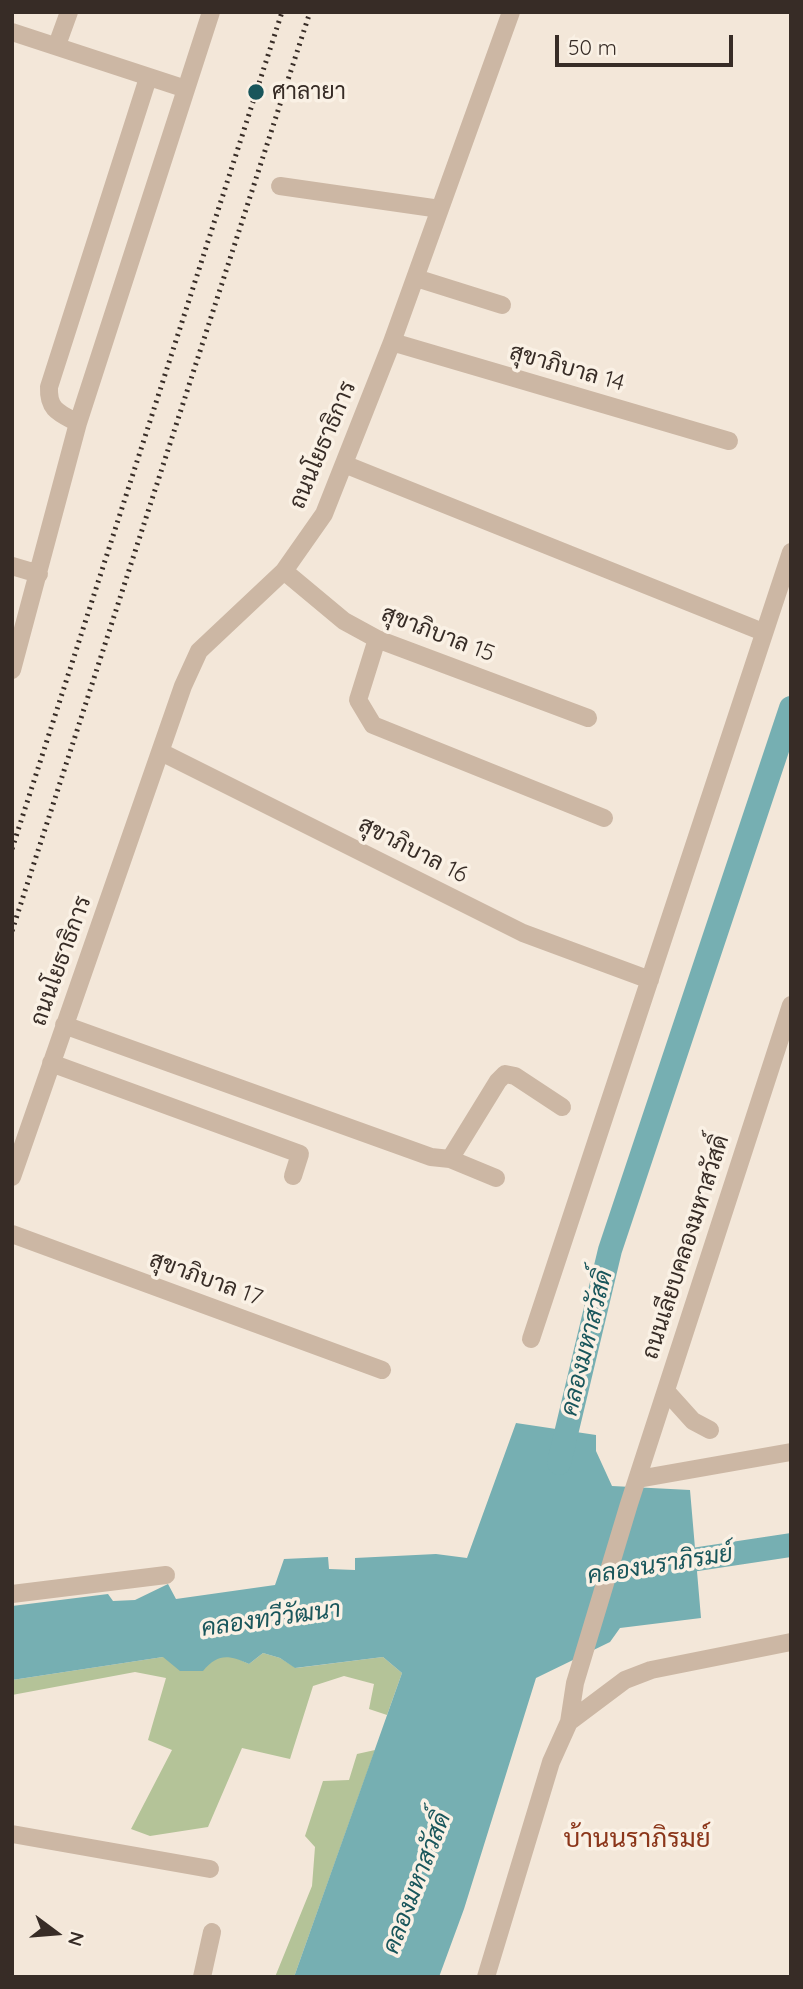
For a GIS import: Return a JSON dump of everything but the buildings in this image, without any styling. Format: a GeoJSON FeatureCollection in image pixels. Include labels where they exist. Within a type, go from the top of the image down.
{"type":"FeatureCollection","features":[{"type":"Feature","properties":{"kind":"street"},"geometry":{"type":"LineString","coordinates":[[57,46],[69,12]]}},
{"type":"Feature","properties":{"kind":"street"},"geometry":{"type":"LineString","coordinates":[[12,670],[40,574],[78,423],[211,12]]}},
{"type":"Feature","properties":{"kind":"street","name":"ถนนโยธาธิการ"},"geometry":{"type":"LineString","coordinates":[[12,1177],[183,686],[199,651],[284,571],[324,514],[392,342],[511,12]]}},
{"type":"Feature","properties":{"kind":"street"},"geometry":{"type":"LineString","coordinates":[[12,32],[186,89]]}},
{"type":"Feature","properties":{"kind":"street"},"geometry":{"type":"LineString","coordinates":[[78,423],[53,411],[49,401],[50,387],[148,78]]}},
{"type":"Feature","properties":{"kind":"street"},"geometry":{"type":"LineString","coordinates":[[280,186],[440,209]]}},
{"type":"Feature","properties":{"kind":"street"},"geometry":{"type":"LineString","coordinates":[[415,278],[502,305]]}},
{"type":"Feature","properties":{"kind":"street","name":"สุขาภิบาล 14"},"geometry":{"type":"LineString","coordinates":[[392,342],[729,441]]}},
{"type":"Feature","properties":{"kind":"street"},"geometry":{"type":"LineString","coordinates":[[344,464],[763,632]]}},
{"type":"Feature","properties":{"kind":"street"},"geometry":{"type":"LineString","coordinates":[[531,1339],[791,552]]}},
{"type":"Feature","properties":{"kind":"street"},"geometry":{"type":"LineString","coordinates":[[12,566],[40,574]]}},
{"type":"Feature","properties":{"kind":"street","name":"สุขาภิบาล 15"},"geometry":{"type":"LineString","coordinates":[[284,571],[344,621],[377,639],[589,718]]}},
{"type":"Feature","properties":{"kind":"street"},"geometry":{"type":"LineString","coordinates":[[377,639],[358,699],[373,725],[604,818]]}},
{"type":"Feature","properties":{"kind":"street","name":"สุขาภิบาล 16"},"geometry":{"type":"LineString","coordinates":[[161,752],[523,933],[592,961],[650,980]]}},
{"type":"Feature","properties":{"kind":"street","name":"ถนนเลียบคลองมหาสวัสดิ์"},"geometry":{"type":"LineString","coordinates":[[569,1722],[575,1684],[629,1504],[791,1005]]}},
{"type":"Feature","properties":{"kind":"street"},"geometry":{"type":"LineString","coordinates":[[64,1025],[431,1157],[450,1159],[496,1178]]}},
{"type":"Feature","properties":{"kind":"street"},"geometry":{"type":"LineString","coordinates":[[51,1063],[300,1154],[293,1176]]}},
{"type":"Feature","properties":{"kind":"street"},"geometry":{"type":"LineString","coordinates":[[450,1159],[505,1074],[515,1076],[562,1107]]}},
{"type":"Feature","properties":{"kind":"street","name":"สุขาภิบาล 17"},"geometry":{"type":"LineString","coordinates":[[12,1234],[382,1370]]}},
{"type":"Feature","properties":{"kind":"street"},"geometry":{"type":"LineString","coordinates":[[666,1391],[693,1421],[710,1430]]}},
{"type":"Feature","properties":{"kind":"street"},"geometry":{"type":"LineString","coordinates":[[638,1479],[791,1452]]}},
{"type":"Feature","properties":{"kind":"street"},"geometry":{"type":"LineString","coordinates":[[12,1594],[166,1574]]}},
{"type":"Feature","properties":{"kind":"street"},"geometry":{"type":"LineString","coordinates":[[486,1977],[551,1762],[569,1722],[625,1680],[651,1670],[791,1642]]}},
{"type":"Feature","properties":{"kind":"street"},"geometry":{"type":"LineString","coordinates":[[12,1834],[210,1869]]}},
{"type":"Feature","properties":{"kind":"street"},"geometry":{"type":"LineString","coordinates":[[202,1977],[212,1932]]}},
{"type":"Feature","properties":{"kind":"green space"},"geometry":{"type":"Polygon","coordinates":[[[263,1653],[280,1658],[296,1668],[383,1657],[402,1673],[387,1715],[369,1709],[374,1684],[344,1676],[313,1686],[290,1759],[242,1748],[208,1827],[150,1836],[131,1829],[172,1750],[148,1740],[166,1678],[135,1672],[12,1695],[12,1680],[163,1657],[213,1659],[230,1655],[249,1664],[263,1653]]]}},
{"type":"Feature","properties":{"kind":"green space"},"geometry":{"type":"Polygon","coordinates":[[[375,1750],[294,1977],[275,1977],[312,1886],[315,1847],[305,1836],[323,1781],[349,1780],[357,1754],[375,1750]]]}},
{"type":"Feature","properties":{"kind":"water","name":"คลองทวีวัฒนา"},"geometry":{"type":"Polygon","coordinates":[[[516,1423],[596,1435],[596,1451],[612,1486],[690,1490],[701,1618],[620,1628],[610,1642],[536,1678],[464,1909],[439,1977],[294,1977],[402,1673],[383,1657],[295,1668],[280,1658],[263,1653],[249,1664],[224,1657],[208,1665],[203,1671],[180,1671],[163,1657],[12,1680],[12,1606],[108,1594],[113,1601],[135,1600],[168,1584],[176,1599],[275,1585],[284,1559],[328,1557],[329,1569],[355,1570],[355,1558],[436,1554],[467,1558],[516,1423]]]}},
{"type":"Feature","properties":{"kind":"waterway","name":"คลองมหาสวัสดิ์"},"geometry":{"type":"LineString","coordinates":[[559,1463],[610,1250],[791,708]]}},
{"type":"Feature","properties":{"kind":"waterway","name":"คลองนราภิรมย์"},"geometry":{"type":"LineString","coordinates":[[665,1564],[791,1545]]}},
{"type":"Feature","properties":{"kind":"railway"},"geometry":{"type":"LineString","coordinates":[[12,849],[282,12]]}},
{"type":"Feature","properties":{"kind":"railway"},"geometry":{"type":"LineString","coordinates":[[12,931],[310,12]]}},
{"type":"Feature","properties":{"kind":"place","name":"ศาลายา"},"geometry":{"type":"Point","coordinates":[256,92]}},
{"type":"Feature","properties":{"kind":"district","name":"บ้านนราภิรมย์"},"geometry":{"type":"Point","coordinates":[637,1839]}}]}
